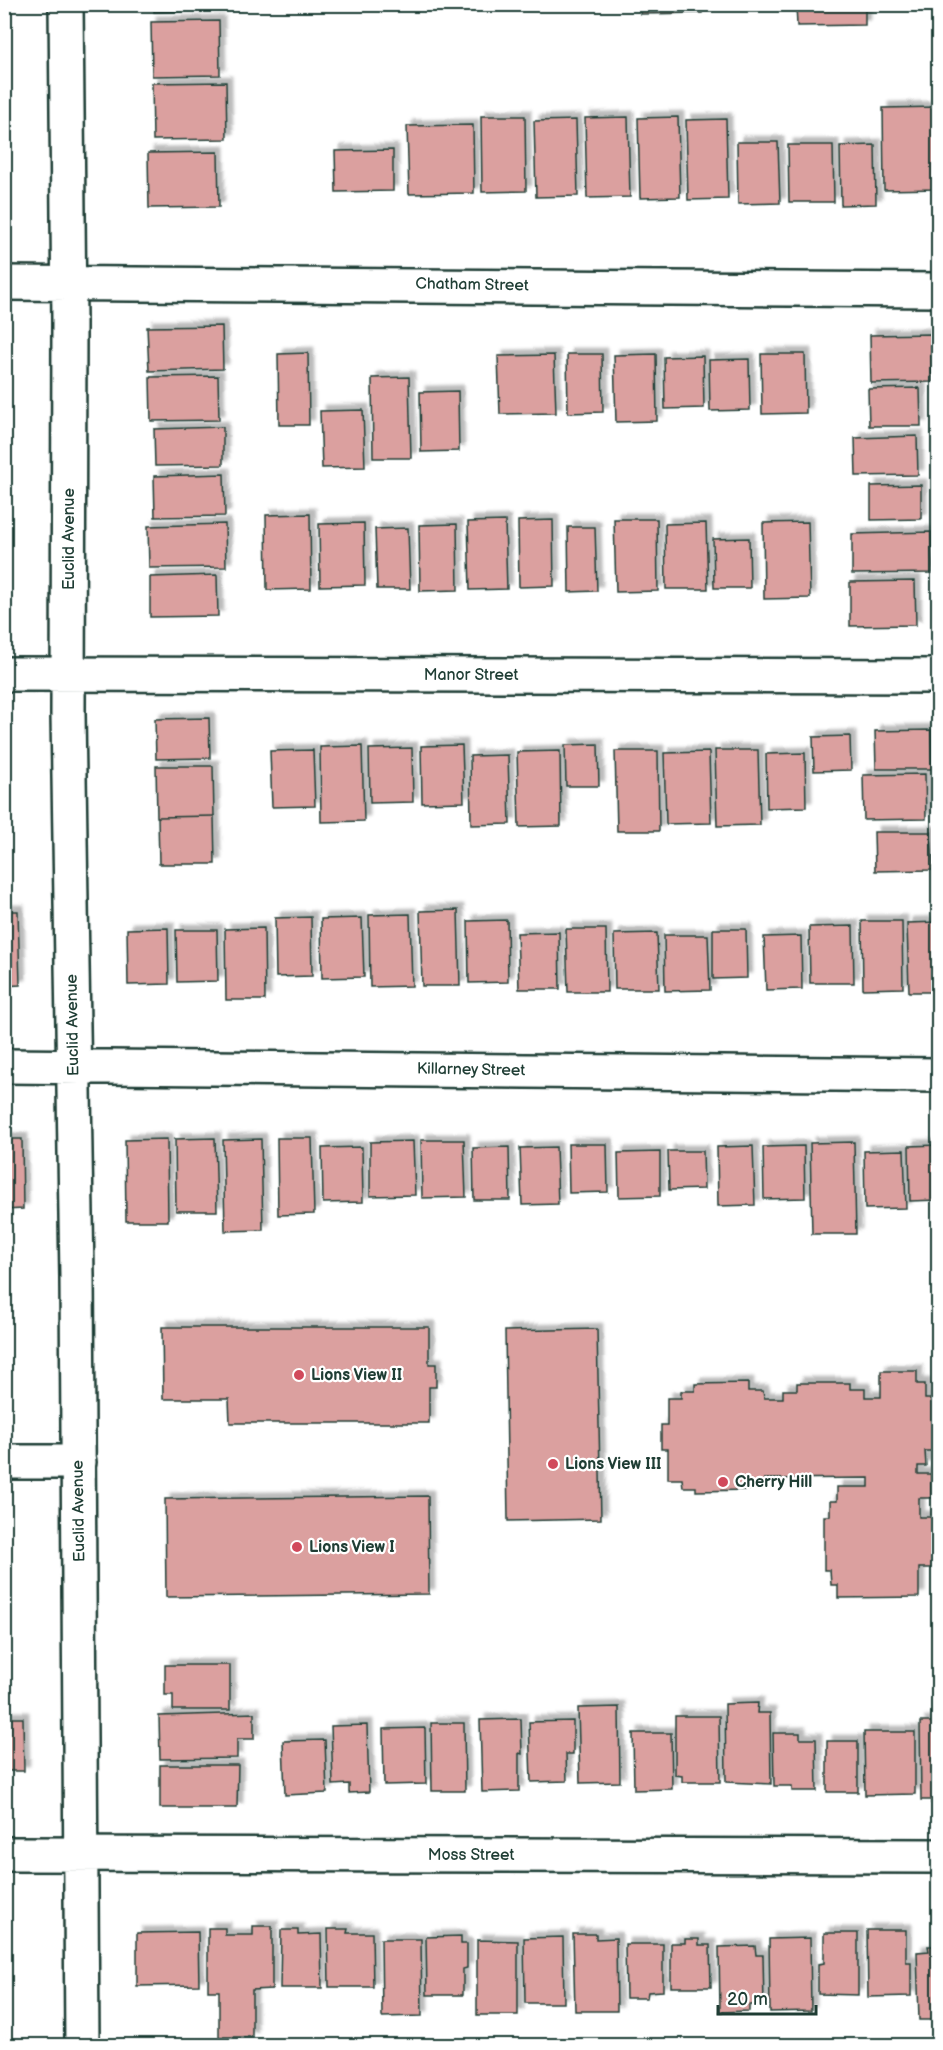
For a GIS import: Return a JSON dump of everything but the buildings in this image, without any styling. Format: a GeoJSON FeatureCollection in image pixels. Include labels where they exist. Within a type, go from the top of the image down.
{"type":"FeatureCollection","features":[{"type":"Feature","properties":{"kind":"street","name":"Euclid Avenue"},"geometry":{"type":"LineString","coordinates":[[66,4],[69,283],[68,674],[78,1462],[82,2046]]}},
{"type":"Feature","properties":{"kind":"street","name":"Chatham Street"},"geometry":{"type":"LineString","coordinates":[[4,283],[939,290]]}},
{"type":"Feature","properties":{"kind":"street","name":"Manor Street"},"geometry":{"type":"LineString","coordinates":[[4,674],[939,676]]}},
{"type":"Feature","properties":{"kind":"street","name":"Killarney Street"},"geometry":{"type":"LineString","coordinates":[[4,1066],[939,1075]]}},
{"type":"Feature","properties":{"kind":"street"},"geometry":{"type":"LineString","coordinates":[[4,1462],[78,1462]]}},
{"type":"Feature","properties":{"kind":"street","name":"Moss Street"},"geometry":{"type":"LineString","coordinates":[[4,1854],[939,1856]]}},
{"type":"Feature","properties":{"kind":"place","name":"Lions View II"},"geometry":{"type":"Point","coordinates":[299,1375]}},
{"type":"Feature","properties":{"kind":"place","name":"Lions View III"},"geometry":{"type":"Point","coordinates":[553,1464]}},
{"type":"Feature","properties":{"kind":"place","name":"Cherry Hill"},"geometry":{"type":"Point","coordinates":[723,1482]}},
{"type":"Feature","properties":{"kind":"place","name":"Lions View I"},"geometry":{"type":"Point","coordinates":[297,1547]}}]}
